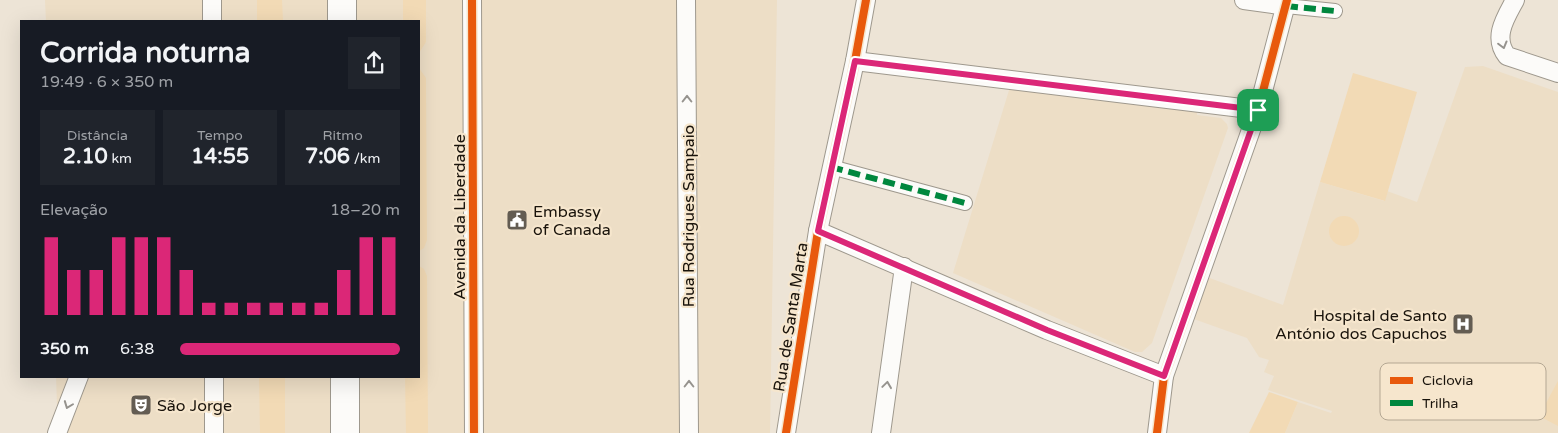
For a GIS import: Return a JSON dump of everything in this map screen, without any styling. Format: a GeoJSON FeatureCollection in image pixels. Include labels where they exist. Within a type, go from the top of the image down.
{"type":"FeatureCollection","features":[{"type":"Feature","properties":{"kind":"main road"},"geometry":{"type":"LineString","coordinates":[[342,0],[342,20]]}},
{"type":"Feature","properties":{"kind":"main road"},"geometry":{"type":"LineString","coordinates":[[345,378],[345,433]]}},
{"type":"Feature","properties":{"kind":"street"},"geometry":{"type":"LineString","coordinates":[[212,0],[212,20]]}},
{"type":"Feature","properties":{"kind":"street","name":"Avenida da Liberdade"},"geometry":{"type":"LineString","coordinates":[[472,0],[474,433]]}},
{"type":"Feature","properties":{"kind":"street","name":"Rua Rodrigues Sampaio"},"geometry":{"type":"LineString","coordinates":[[686,0],[689,433]]}},
{"type":"Feature","properties":{"kind":"street","name":"Rua de Santa Marta"},"geometry":{"type":"LineString","coordinates":[[786,433],[818,231],[855,61],[866,0]]}},
{"type":"Feature","properties":{"kind":"street"},"geometry":{"type":"LineString","coordinates":[[1244,0],[1287,3],[1335,11]]}},
{"type":"Feature","properties":{"kind":"street"},"geometry":{"type":"LineString","coordinates":[[1515,0],[1501,28],[1501,43],[1504,51],[1507,56],[1558,73]]}},
{"type":"Feature","properties":{"kind":"street"},"geometry":{"type":"LineString","coordinates":[[1157,433],[1164,376],[1258,110],[1287,3]]}},
{"type":"Feature","properties":{"kind":"street"},"geometry":{"type":"LineString","coordinates":[[855,61],[1258,110]]}},
{"type":"Feature","properties":{"kind":"street"},"geometry":{"type":"LineString","coordinates":[[831,167],[965,203]]}},
{"type":"Feature","properties":{"kind":"street"},"geometry":{"type":"LineString","coordinates":[[818,231],[1047,330],[1164,376]]}},
{"type":"Feature","properties":{"kind":"street"},"geometry":{"type":"LineString","coordinates":[[881,433],[904,267]]}},
{"type":"Feature","properties":{"kind":"street"},"geometry":{"type":"LineString","coordinates":[[58,433],[78,378]]}},
{"type":"Feature","properties":{"kind":"street"},"geometry":{"type":"LineString","coordinates":[[214,378],[214,433]]}},
{"type":"Feature","properties":{"kind":"shaded area"},"geometry":{"type":"Polygon","coordinates":[[[45,0],[777,0],[770,433],[58,433],[56,378],[420,378],[420,20],[46,20],[45,0]]]}},
{"type":"Feature","properties":{"kind":"shaded area"},"geometry":{"type":"Polygon","coordinates":[[[257,0],[282,0],[283,20],[257,20],[257,0]]]}},
{"type":"Feature","properties":{"kind":"shaded area"},"geometry":{"type":"Polygon","coordinates":[[[403,0],[426,0],[426,42],[420,51],[420,20],[403,20],[403,0]]]}},
{"type":"Feature","properties":{"kind":"shaded area","name":"Hospital de Santo António dos Capuchos"},"geometry":{"type":"Polygon","coordinates":[[[1483,66],[1558,92],[1558,433],[1285,433],[1298,402],[1331,413],[1332,411],[1268,390],[1274,376],[1264,372],[1269,360],[1259,357],[1247,338],[1191,318],[1207,277],[1283,305],[1320,182],[1384,201],[1387,191],[1417,202],[1465,67],[1483,66]]]}},
{"type":"Feature","properties":{"kind":"shaded area"},"geometry":{"type":"Polygon","coordinates":[[[420,69],[426,78],[427,240],[424,248],[420,250],[420,69]]]}},
{"type":"Feature","properties":{"kind":"shaded area"},"geometry":{"type":"Polygon","coordinates":[[[1353,73],[1417,92],[1385,201],[1320,182],[1353,73]]]}},
{"type":"Feature","properties":{"kind":"shaded area"},"geometry":{"type":"Polygon","coordinates":[[[1010,87],[1197,112],[1197,115],[1221,118],[1227,124],[1228,128],[1152,343],[1142,352],[1135,352],[953,273],[1010,87]]]}},
{"type":"Feature","properties":{"kind":"shaded area"},"geometry":{"type":"Polygon","coordinates":[[[1344,216],[1355,220],[1359,231],[1355,242],[1344,246],[1333,242],[1329,231],[1333,220],[1344,216]]]}},
{"type":"Feature","properties":{"kind":"shaded area"},"geometry":{"type":"Polygon","coordinates":[[[420,267],[424,269],[427,276],[428,433],[406,433],[405,378],[420,378],[420,267]]]}},
{"type":"Feature","properties":{"kind":"shaded area"},"geometry":{"type":"Polygon","coordinates":[[[259,378],[285,378],[285,433],[260,433],[259,378]]]}},
{"type":"Feature","properties":{"kind":"shaded area"},"geometry":{"type":"Polygon","coordinates":[[[1558,381],[1558,426],[1546,420],[1546,403],[1558,381]]]}},
{"type":"Feature","properties":{"kind":"shaded area"},"geometry":{"type":"Polygon","coordinates":[[[1269,392],[1298,402],[1285,433],[1249,433],[1269,392]]]}},
{"type":"Feature","properties":{"kind":"marked path"},"geometry":{"type":"LineString","coordinates":[[1286,6],[1335,11]]}},
{"type":"Feature","properties":{"kind":"marked path"},"geometry":{"type":"LineString","coordinates":[[831,167],[965,203]]}},
{"type":"Feature","properties":{"kind":"cycle path"},"geometry":{"type":"LineString","coordinates":[[472,0],[474,433]]}},
{"type":"Feature","properties":{"kind":"cycle path"},"geometry":{"type":"LineString","coordinates":[[786,433],[818,231],[855,61],[866,0]]}},
{"type":"Feature","properties":{"kind":"cycle path"},"geometry":{"type":"LineString","coordinates":[[1157,433],[1164,376],[1258,110],[1287,0]]}},
{"type":"Feature","properties":{"kind":"place","name":"Embassy of Canada"},"geometry":{"type":"Point","coordinates":[517,220]}},
{"type":"Feature","properties":{"kind":"place","name":"Hospital de Santo António dos Capuchos"},"geometry":{"type":"Point","coordinates":[1463,324]}},
{"type":"Feature","properties":{"kind":"place","name":"São Jorge"},"geometry":{"type":"Point","coordinates":[141,405]}},
{"type":"Feature","properties":{"kind":"route"},"geometry":{"type":"LineString","coordinates":[[855,61],[1258,110],[1164,376],[1047,330],[818,231],[855,61]]}}]}
